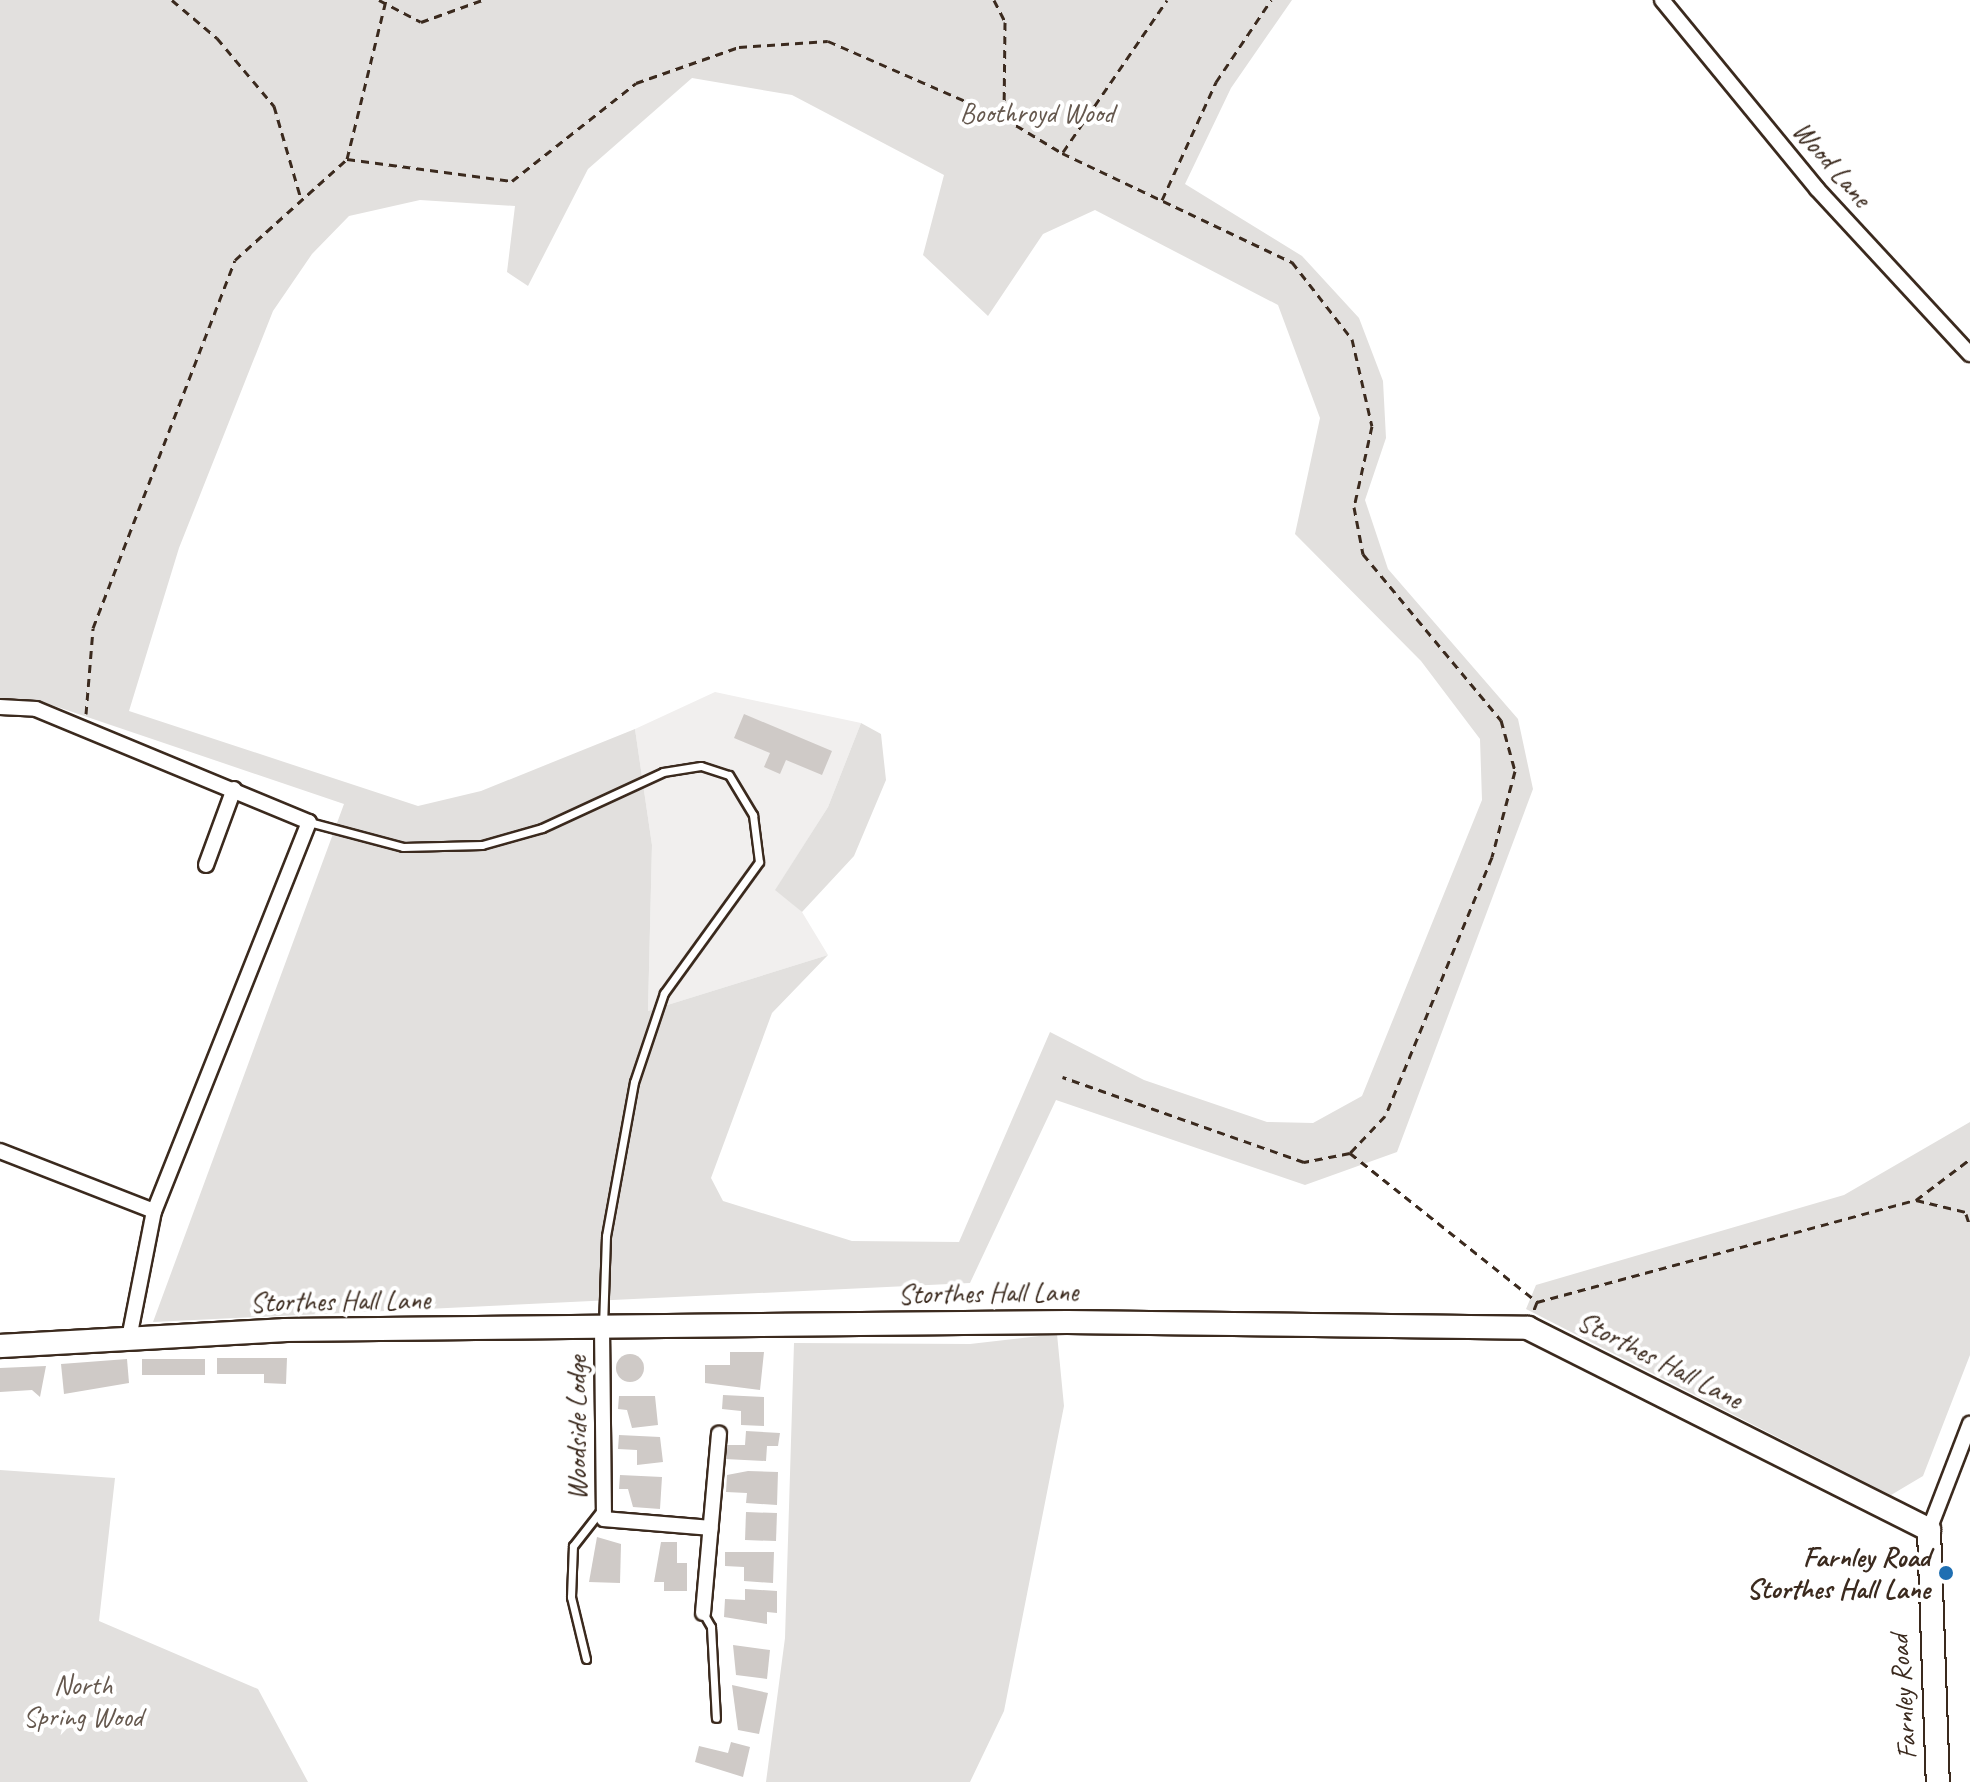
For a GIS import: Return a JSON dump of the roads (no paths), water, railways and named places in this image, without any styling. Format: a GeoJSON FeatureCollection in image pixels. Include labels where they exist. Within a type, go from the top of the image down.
{"type":"FeatureCollection","features":[{"type":"Feature","properties":{"kind":"street","name":"Wood Lane"},"geometry":{"type":"LineString","coordinates":[[1662,0],[1817,189],[1970,354]]}},
{"type":"Feature","properties":{"kind":"street"},"geometry":{"type":"LineString","coordinates":[[0,707],[36,709],[309,822],[154,1211],[129,1339]]}},
{"type":"Feature","properties":{"kind":"street"},"geometry":{"type":"LineString","coordinates":[[206,865],[234,789]]}},
{"type":"Feature","properties":{"kind":"street"},"geometry":{"type":"LineString","coordinates":[[0,1151],[154,1211]]}},
{"type":"Feature","properties":{"kind":"street","name":"Storthes Hall Lane"},"geometry":{"type":"LineString","coordinates":[[0,1346],[129,1339],[602,1327],[1528,1328],[1929,1530]]}},
{"type":"Feature","properties":{"kind":"street","name":"Woodside Lodge"},"geometry":{"type":"LineString","coordinates":[[602,1327],[604,1519],[711,1528]]}},
{"type":"Feature","properties":{"kind":"street","name":"Farnley Road"},"geometry":{"type":"LineString","coordinates":[[1938,1782],[1929,1530],[1970,1424]]}},
{"type":"Feature","properties":{"kind":"street"},"geometry":{"type":"LineString","coordinates":[[703,1613],[719,1434]]}},
{"type":"Feature","properties":{"kind":"lane"},"geometry":{"type":"LineString","coordinates":[[309,822],[403,847],[482,845],[542,828],[663,772],[701,766],[729,775],[753,815],[759,862],[664,993],[634,1082],[606,1236],[602,1327]]}},
{"type":"Feature","properties":{"kind":"lane"},"geometry":{"type":"LineString","coordinates":[[586,1659],[571,1597],[573,1546],[604,1508]]}},
{"type":"Feature","properties":{"kind":"lane"},"geometry":{"type":"LineString","coordinates":[[703,1613],[711,1627],[716,1718]]}},
{"type":"Feature","properties":{"kind":"place","name":"Farnley Road Storthes Hall Lane"},"geometry":{"type":"Point","coordinates":[1946,1573]}},
{"type":"Feature","properties":{"kind":"park label","name":"Boothroyd Wood"},"geometry":{"type":"Point","coordinates":[1037,113]}},
{"type":"Feature","properties":{"kind":"park label","name":"North Spring Wood"},"geometry":{"type":"Point","coordinates":[83,1701]}}]}
